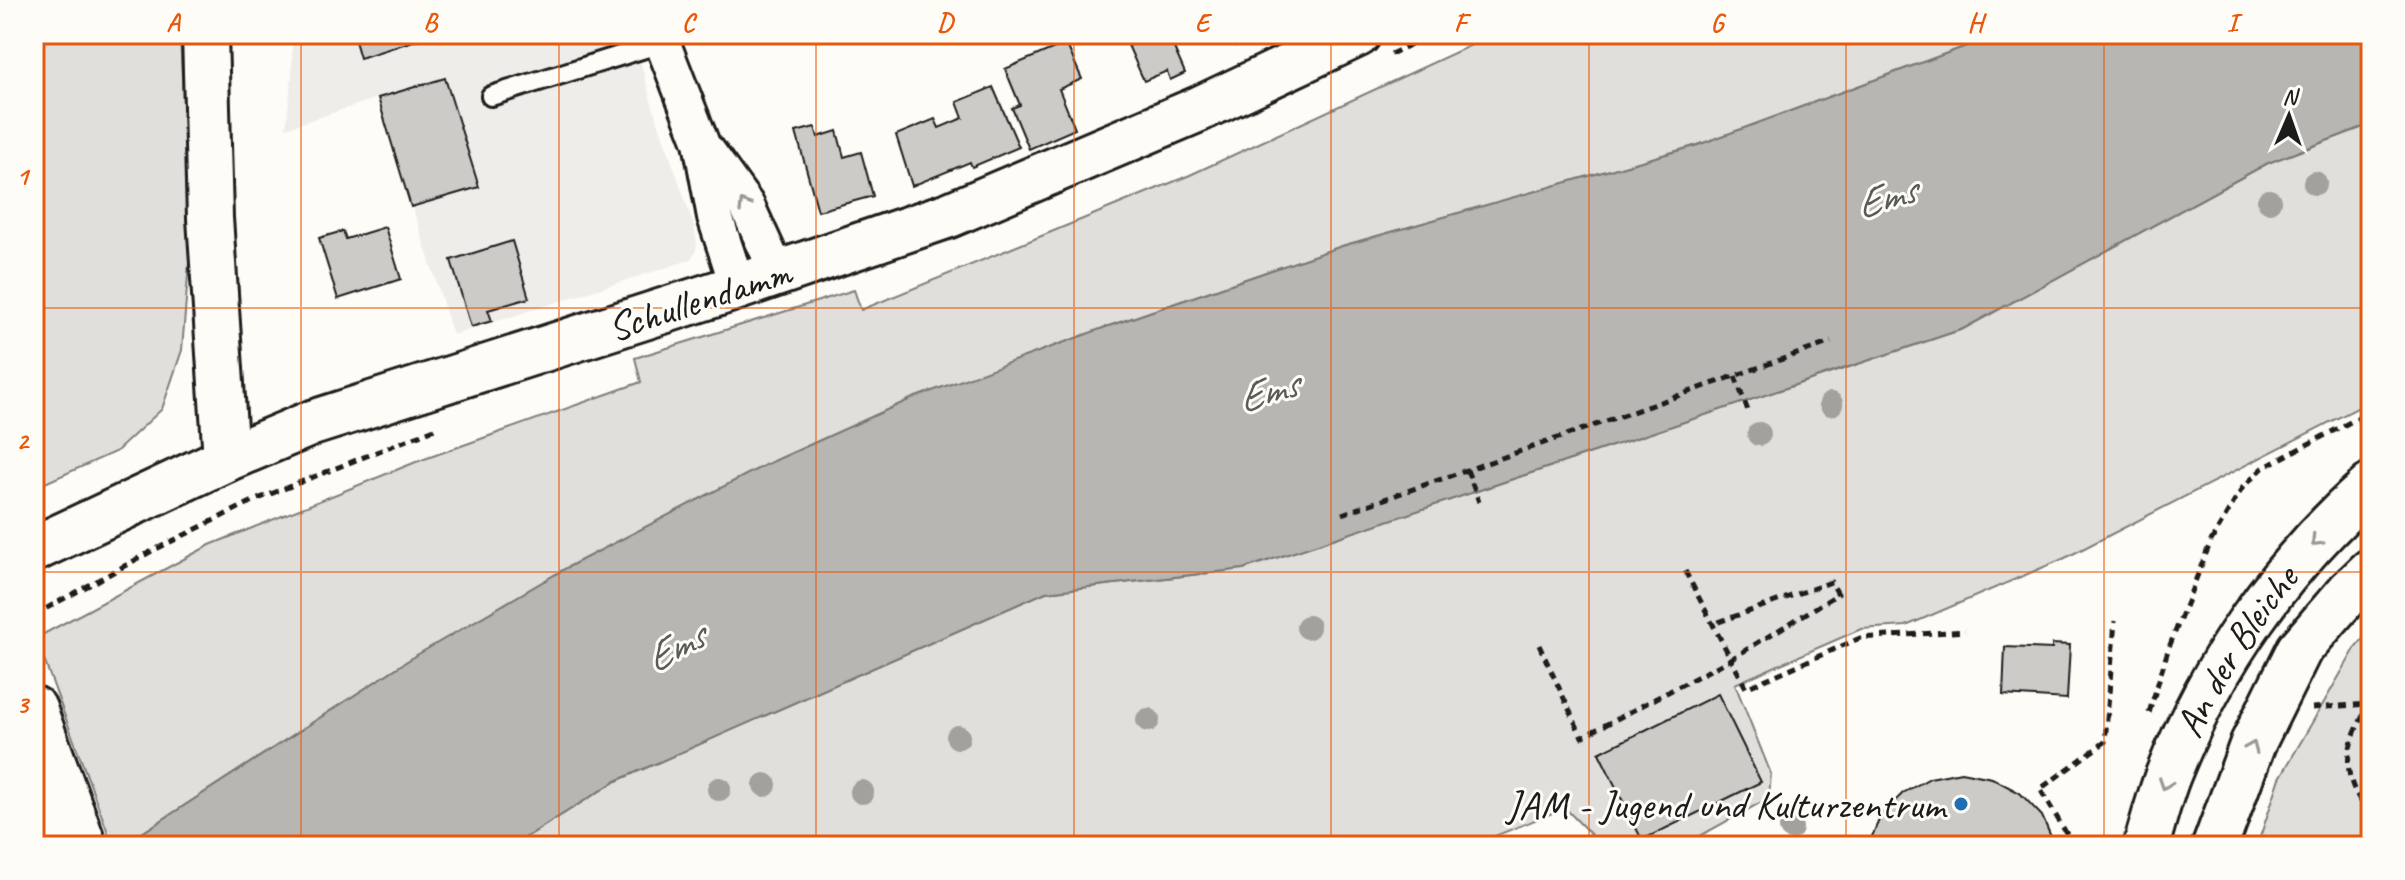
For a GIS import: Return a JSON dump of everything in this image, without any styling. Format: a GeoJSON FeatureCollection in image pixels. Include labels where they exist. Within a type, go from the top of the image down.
{"type":"FeatureCollection","features":[{"type":"Feature","properties":{"kind":"main road"},"geometry":{"type":"LineString","coordinates":[[205,34],[210,218],[226,459]]}},
{"type":"Feature","properties":{"kind":"main road","name":"Schullendamm"},"geometry":{"type":"LineString","coordinates":[[34,549],[226,459],[312,423],[758,280],[949,215],[1199,109],[1358,34]]}},
{"type":"Feature","properties":{"kind":"main road","name":"An der Bleiche"},"geometry":{"type":"LineString","coordinates":[[2146,846],[2173,764],[2197,708],[2233,645],[2310,546],[2371,486]]}},
{"type":"Feature","properties":{"kind":"main road","name":"An der Bleiche"},"geometry":{"type":"LineString","coordinates":[[2215,846],[2253,743],[2299,650],[2371,571]]}},
{"type":"Feature","properties":{"kind":"main road"},"geometry":{"type":"LineString","coordinates":[[34,709],[84,846]]}},
{"type":"Feature","properties":{"kind":"main road"},"geometry":{"type":"LineString","coordinates":[[34,814],[46,846]]}},
{"type":"Feature","properties":{"kind":"street"},"geometry":{"type":"LineString","coordinates":[[660,38],[701,142],[715,217],[758,280]]}},
{"type":"Feature","properties":{"kind":"lane"},"geometry":{"type":"LineString","coordinates":[[491,96],[660,38]]}},
{"type":"Feature","properties":{"kind":"path"},"geometry":{"type":"LineString","coordinates":[[1342,514],[1831,342]]}},
{"type":"Feature","properties":{"kind":"path"},"geometry":{"type":"LineString","coordinates":[[1735,376],[1748,411]]}},
{"type":"Feature","properties":{"kind":"path"},"geometry":{"type":"LineString","coordinates":[[2147,719],[2168,650],[2211,541],[2243,487],[2263,468],[2371,411]]}},
{"type":"Feature","properties":{"kind":"path"},"geometry":{"type":"LineString","coordinates":[[1467,470],[1479,502]]}},
{"type":"Feature","properties":{"kind":"path"},"geometry":{"type":"LineString","coordinates":[[34,615],[253,501]]}},
{"type":"Feature","properties":{"kind":"path"},"geometry":{"type":"LineString","coordinates":[[1685,571],[1746,688],[1860,638],[1965,631]]}},
{"type":"Feature","properties":{"kind":"path"},"geometry":{"type":"LineString","coordinates":[[1539,645],[1582,737],[1731,659],[1838,594],[1831,582],[1713,624]]}},
{"type":"Feature","properties":{"kind":"path"},"geometry":{"type":"LineString","coordinates":[[2074,846],[2040,789],[2105,742],[2115,621]]}},
{"type":"Feature","properties":{"kind":"path"},"geometry":{"type":"LineString","coordinates":[[2305,709],[2371,703]]}},
{"type":"Feature","properties":{"kind":"path"},"geometry":{"type":"LineString","coordinates":[[2371,703],[2352,734],[2348,770],[2355,797],[2371,814]]}},
{"type":"Feature","properties":{"kind":"shaded area"},"geometry":{"type":"Polygon","coordinates":[[[34,34],[180,34],[190,250],[182,350],[162,409],[117,451],[34,488],[34,34]]]}},
{"type":"Feature","properties":{"kind":"shaded area"},"geometry":{"type":"Polygon","coordinates":[[[292,34],[633,34],[652,104],[694,226],[695,253],[690,260],[453,335],[378,98],[286,128],[292,73],[292,34]]]}},
{"type":"Feature","properties":{"kind":"shaded area"},"geometry":{"type":"Polygon","coordinates":[[[1495,34],[1999,34],[1698,145],[1342,246],[1103,328],[415,656],[122,846],[113,846],[36,638],[210,545],[416,462],[641,382],[635,358],[854,290],[861,310],[1190,175],[1495,34]]]}},
{"type":"Feature","properties":{"kind":"shaded area"},"geometry":{"type":"Polygon","coordinates":[[[2371,124],[2371,401],[2065,558],[1906,626],[1861,629],[1735,684],[1771,774],[1769,798],[1682,846],[1602,846],[1565,808],[1470,846],[512,846],[616,781],[1046,592],[1243,569],[1963,329],[2268,163],[2371,124]]]}},
{"type":"Feature","properties":{"kind":"shaded area"},"geometry":{"type":"Polygon","coordinates":[[[2371,630],[2371,846],[2257,846],[2280,778],[2356,647],[2371,630]]]}},
{"type":"Feature","properties":{"kind":"water","name":"Ems"},"geometry":{"type":"Polygon","coordinates":[[[1999,34],[2371,34],[2371,124],[2268,163],[1963,329],[1243,569],[1046,592],[616,781],[512,846],[122,846],[415,656],[568,567],[765,465],[913,398],[1103,328],[1342,246],[1698,145],[1999,34]]]}},
{"type":"Feature","properties":{"kind":"building"},"geometry":{"type":"Polygon","coordinates":[[[353,34],[432,34],[432,35],[360,58],[353,34]]]}},
{"type":"Feature","properties":{"kind":"building"},"geometry":{"type":"Polygon","coordinates":[[[1123,34],[1178,34],[1180,38],[1171,41],[1185,73],[1170,80],[1167,71],[1144,81],[1123,34]]]}},
{"type":"Feature","properties":{"kind":"building"},"geometry":{"type":"Polygon","coordinates":[[[1229,34],[1260,34],[1235,46],[1229,34]]]}},
{"type":"Feature","properties":{"kind":"building"},"geometry":{"type":"Polygon","coordinates":[[[1066,43],[1082,79],[1059,89],[1075,129],[1029,149],[1012,108],[1020,105],[1005,69],[1066,43]]]}},
{"type":"Feature","properties":{"kind":"building"},"geometry":{"type":"Polygon","coordinates":[[[445,78],[479,187],[411,207],[378,98],[445,78]]]}},
{"type":"Feature","properties":{"kind":"building"},"geometry":{"type":"Polygon","coordinates":[[[993,87],[1019,147],[972,167],[970,162],[912,186],[896,135],[935,119],[939,128],[963,118],[957,102],[993,87]]]}},
{"type":"Feature","properties":{"kind":"building"},"geometry":{"type":"Polygon","coordinates":[[[815,127],[818,137],[837,131],[844,157],[861,152],[873,196],[818,211],[796,132],[815,127]]]}},
{"type":"Feature","properties":{"kind":"building"},"geometry":{"type":"Polygon","coordinates":[[[385,227],[401,279],[338,299],[319,238],[343,231],[346,239],[385,227]]]}},
{"type":"Feature","properties":{"kind":"building"},"geometry":{"type":"Polygon","coordinates":[[[512,241],[529,298],[488,310],[492,321],[471,327],[451,260],[512,241]]]}},
{"type":"Feature","properties":{"kind":"building"},"geometry":{"type":"Polygon","coordinates":[[[2052,644],[2070,645],[2067,699],[2003,695],[2005,647],[2052,649],[2052,644]]]}},
{"type":"Feature","properties":{"kind":"building"},"geometry":{"type":"Polygon","coordinates":[[[1718,694],[1761,782],[1642,840],[1599,753],[1718,694]]]}},
{"type":"Feature","properties":{"kind":"building","name":"JAM - Jugend und Kulturzentrum"},"geometry":{"type":"Polygon","coordinates":[[[1961,772],[1992,778],[2020,793],[2042,816],[2055,846],[1954,846],[1936,839],[1910,846],[1868,846],[1881,815],[1903,793],[1930,778],[1961,772]]]}},
{"type":"Feature","properties":{"kind":"place","name":"JAM - Jugend und Kulturzentrum"},"geometry":{"type":"Point","coordinates":[1961,804]}}]}
